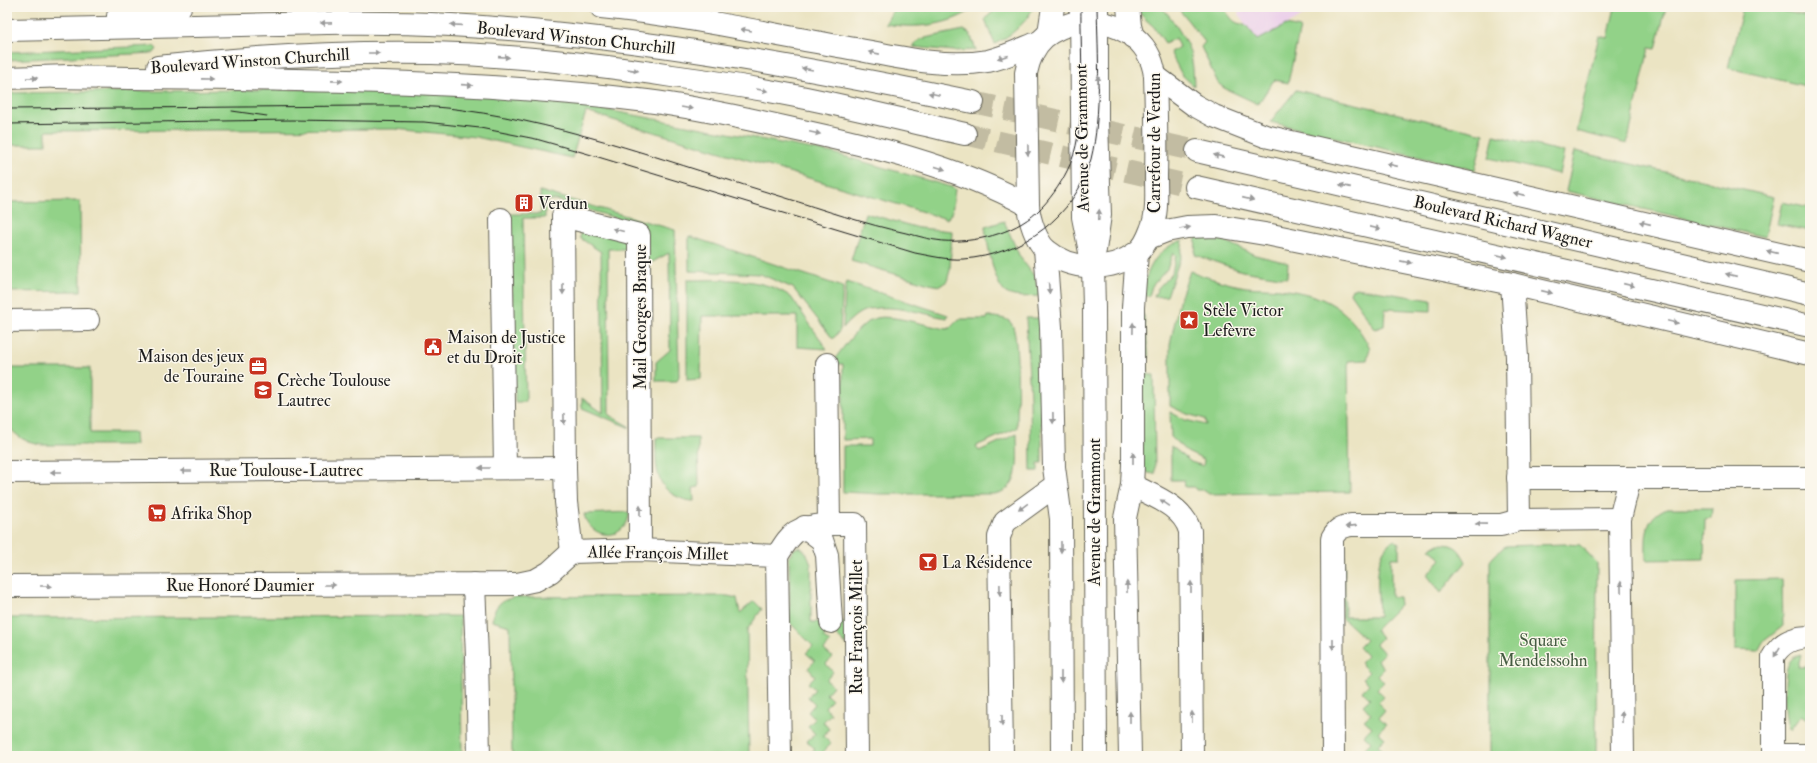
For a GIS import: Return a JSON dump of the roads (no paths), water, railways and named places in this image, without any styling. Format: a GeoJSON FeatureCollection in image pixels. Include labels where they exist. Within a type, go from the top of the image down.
{"type":"FeatureCollection","features":[{"type":"Feature","properties":{"kind":"main road"},"geometry":{"type":"LineString","coordinates":[[31,29],[180,7]]}},
{"type":"Feature","properties":{"kind":"main road"},"geometry":{"type":"LineString","coordinates":[[601,7],[652,14],[900,58],[946,63],[987,61],[1011,55],[1089,14]]}},
{"type":"Feature","properties":{"kind":"main road"},"geometry":{"type":"LineString","coordinates":[[1053,7],[1044,38],[1029,60],[1026,73],[1028,206],[1031,222],[1045,249],[1070,262],[1093,267],[1115,263],[1166,231],[1187,227],[1216,226],[1271,235],[1512,284],[1810,354]]}},
{"type":"Feature","properties":{"kind":"main road"},"geometry":{"type":"LineString","coordinates":[[1128,7],[1133,37]]}},
{"type":"Feature","properties":{"kind":"main road","name":"Carrefour de Verdun"},"geometry":{"type":"LineString","coordinates":[[1089,14],[1133,37],[1149,54],[1154,63],[1156,205],[1154,223],[1142,245]]}},
{"type":"Feature","properties":{"kind":"main road","name":"Avenue de Grammont"},"geometry":{"type":"LineString","coordinates":[[1089,14],[1097,120],[1100,215],[1093,267],[1095,335],[1096,756]]}},
{"type":"Feature","properties":{"kind":"main road","name":"Boulevard Winston Churchill"},"geometry":{"type":"LineString","coordinates":[[7,30],[369,22],[451,25],[540,31],[641,42],[735,57],[848,76],[973,102]]}},
{"type":"Feature","properties":{"kind":"main road","name":"Boulevard Winston Churchill"},"geometry":{"type":"LineString","coordinates":[[7,78],[56,77],[234,59],[338,53],[433,53],[508,57],[615,68],[715,82],[805,98],[966,134]]}},
{"type":"Feature","properties":{"kind":"main road"},"geometry":{"type":"LineString","coordinates":[[1155,76],[1194,105],[1214,116],[1266,136],[1810,261]]}},
{"type":"Feature","properties":{"kind":"main road"},"geometry":{"type":"LineString","coordinates":[[56,77],[374,81],[457,84],[552,91],[649,101],[848,140],[977,181],[1028,206]]}},
{"type":"Feature","properties":{"kind":"main road","name":"Boulevard Richard Wagner"},"geometry":{"type":"LineString","coordinates":[[1197,151],[1810,294]]}},
{"type":"Feature","properties":{"kind":"main road","name":"Boulevard Richard Wagner"},"geometry":{"type":"LineString","coordinates":[[1196,188],[1810,326]]}},
{"type":"Feature","properties":{"kind":"main road","name":"Mail Georges Braque"},"geometry":{"type":"LineString","coordinates":[[572,552],[566,502],[565,468],[563,216],[639,235],[640,550]]}},
{"type":"Feature","properties":{"kind":"main road"},"geometry":{"type":"LineString","coordinates":[[501,219],[505,468]]}},
{"type":"Feature","properties":{"kind":"main road","name":"Avenue de Grammont"},"geometry":{"type":"LineString","coordinates":[[1130,756],[1125,518],[1132,485],[1133,315],[1142,245]]}},
{"type":"Feature","properties":{"kind":"main road","name":"Avenue de Grammont"},"geometry":{"type":"LineString","coordinates":[[1045,249],[1051,327],[1054,467],[1061,519],[1062,756]]}},
{"type":"Feature","properties":{"kind":"main road"},"geometry":{"type":"LineString","coordinates":[[1512,284],[1517,356],[1519,520]]}},
{"type":"Feature","properties":{"kind":"main road"},"geometry":{"type":"LineString","coordinates":[[7,321],[88,320]]}},
{"type":"Feature","properties":{"kind":"main road"},"geometry":{"type":"LineString","coordinates":[[827,364],[829,524]]}},
{"type":"Feature","properties":{"kind":"main road","name":"Rue Toulouse-Lautrec"},"geometry":{"type":"LineString","coordinates":[[7,472],[565,468]]}},
{"type":"Feature","properties":{"kind":"main road"},"geometry":{"type":"LineString","coordinates":[[1518,478],[1810,478]]}},
{"type":"Feature","properties":{"kind":"main road"},"geometry":{"type":"LineString","coordinates":[[1623,756],[1620,519],[1630,478]]}},
{"type":"Feature","properties":{"kind":"main road"},"geometry":{"type":"LineString","coordinates":[[1002,756],[999,537],[1004,522],[1056,485]]}},
{"type":"Feature","properties":{"kind":"main road"},"geometry":{"type":"LineString","coordinates":[[1132,485],[1164,502],[1187,522],[1190,531],[1192,756]]}},
{"type":"Feature","properties":{"kind":"main road"},"geometry":{"type":"LineString","coordinates":[[1334,756],[1332,538],[1340,527],[1351,525],[1501,525],[1519,520],[1620,519]]}},
{"type":"Feature","properties":{"kind":"main road","name":"Rue François Millet"},"geometry":{"type":"LineString","coordinates":[[777,556],[788,537],[794,532],[806,528],[829,524],[855,524],[856,756]]}},
{"type":"Feature","properties":{"kind":"main road"},"geometry":{"type":"LineString","coordinates":[[806,528],[822,540],[827,555],[831,622]]}},
{"type":"Feature","properties":{"kind":"main road","name":"Allée François Millet"},"geometry":{"type":"LineString","coordinates":[[474,584],[517,584],[536,580],[550,572],[572,552],[640,550],[777,556]]}},
{"type":"Feature","properties":{"kind":"main road"},"geometry":{"type":"LineString","coordinates":[[777,556],[780,756]]}},
{"type":"Feature","properties":{"kind":"main road"},"geometry":{"type":"LineString","coordinates":[[474,584],[479,756]]}},
{"type":"Feature","properties":{"kind":"main road","name":"Rue Honoré Daumier"},"geometry":{"type":"LineString","coordinates":[[7,586],[474,584]]}},
{"type":"Feature","properties":{"kind":"main road"},"geometry":{"type":"LineString","coordinates":[[1810,637],[1802,637],[1785,642],[1778,649],[1774,657],[1773,755],[1810,754]]}},
{"type":"Feature","properties":{"kind":"tunnel"},"geometry":{"type":"LineString","coordinates":[[973,102],[1197,151]]}},
{"type":"Feature","properties":{"kind":"tunnel"},"geometry":{"type":"LineString","coordinates":[[965,134],[1196,187]]}},
{"type":"Feature","properties":{"kind":"tram line"},"geometry":{"type":"LineString","coordinates":[[7,109],[400,106],[438,107],[463,110],[544,125],[624,147],[844,216],[924,238],[943,241],[980,239],[993,236],[1017,226],[1037,212],[1058,187],[1074,155],[1078,136],[1082,92],[1081,7]]}},
{"type":"Feature","properties":{"kind":"tram line"},"geometry":{"type":"LineString","coordinates":[[7,124],[292,120],[424,122],[480,128],[536,139],[585,153],[915,253],[945,258],[963,259],[985,256],[1006,250],[1025,241],[1043,229],[1059,215],[1073,199],[1083,180],[1091,159],[1097,123],[1097,7]]}},
{"type":"Feature","properties":{"kind":"tram line"},"geometry":{"type":"LineString","coordinates":[[232,111],[267,116]]}},
{"type":"Feature","properties":{"kind":"place","name":"Verdun"},"geometry":{"type":"Point","coordinates":[524,203]}},
{"type":"Feature","properties":{"kind":"place","name":"Stèle Victor Lefèvre"},"geometry":{"type":"Point","coordinates":[1189,320]}},
{"type":"Feature","properties":{"kind":"place","name":"Maison de Justice et du Droit"},"geometry":{"type":"Point","coordinates":[433,347]}},
{"type":"Feature","properties":{"kind":"place","name":"Maison des jeux de Touraine"},"geometry":{"type":"Point","coordinates":[258,366]}},
{"type":"Feature","properties":{"kind":"place","name":"Crèche Toulouse Lautrec"},"geometry":{"type":"Point","coordinates":[263,390]}},
{"type":"Feature","properties":{"kind":"place","name":"Afrika Shop"},"geometry":{"type":"Point","coordinates":[157,513]}},
{"type":"Feature","properties":{"kind":"place","name":"La Résidence"},"geometry":{"type":"Point","coordinates":[928,562]}},
{"type":"Feature","properties":{"kind":"park label","name":"Square Mendelssohn"},"geometry":{"type":"Point","coordinates":[1543,650]}}]}
